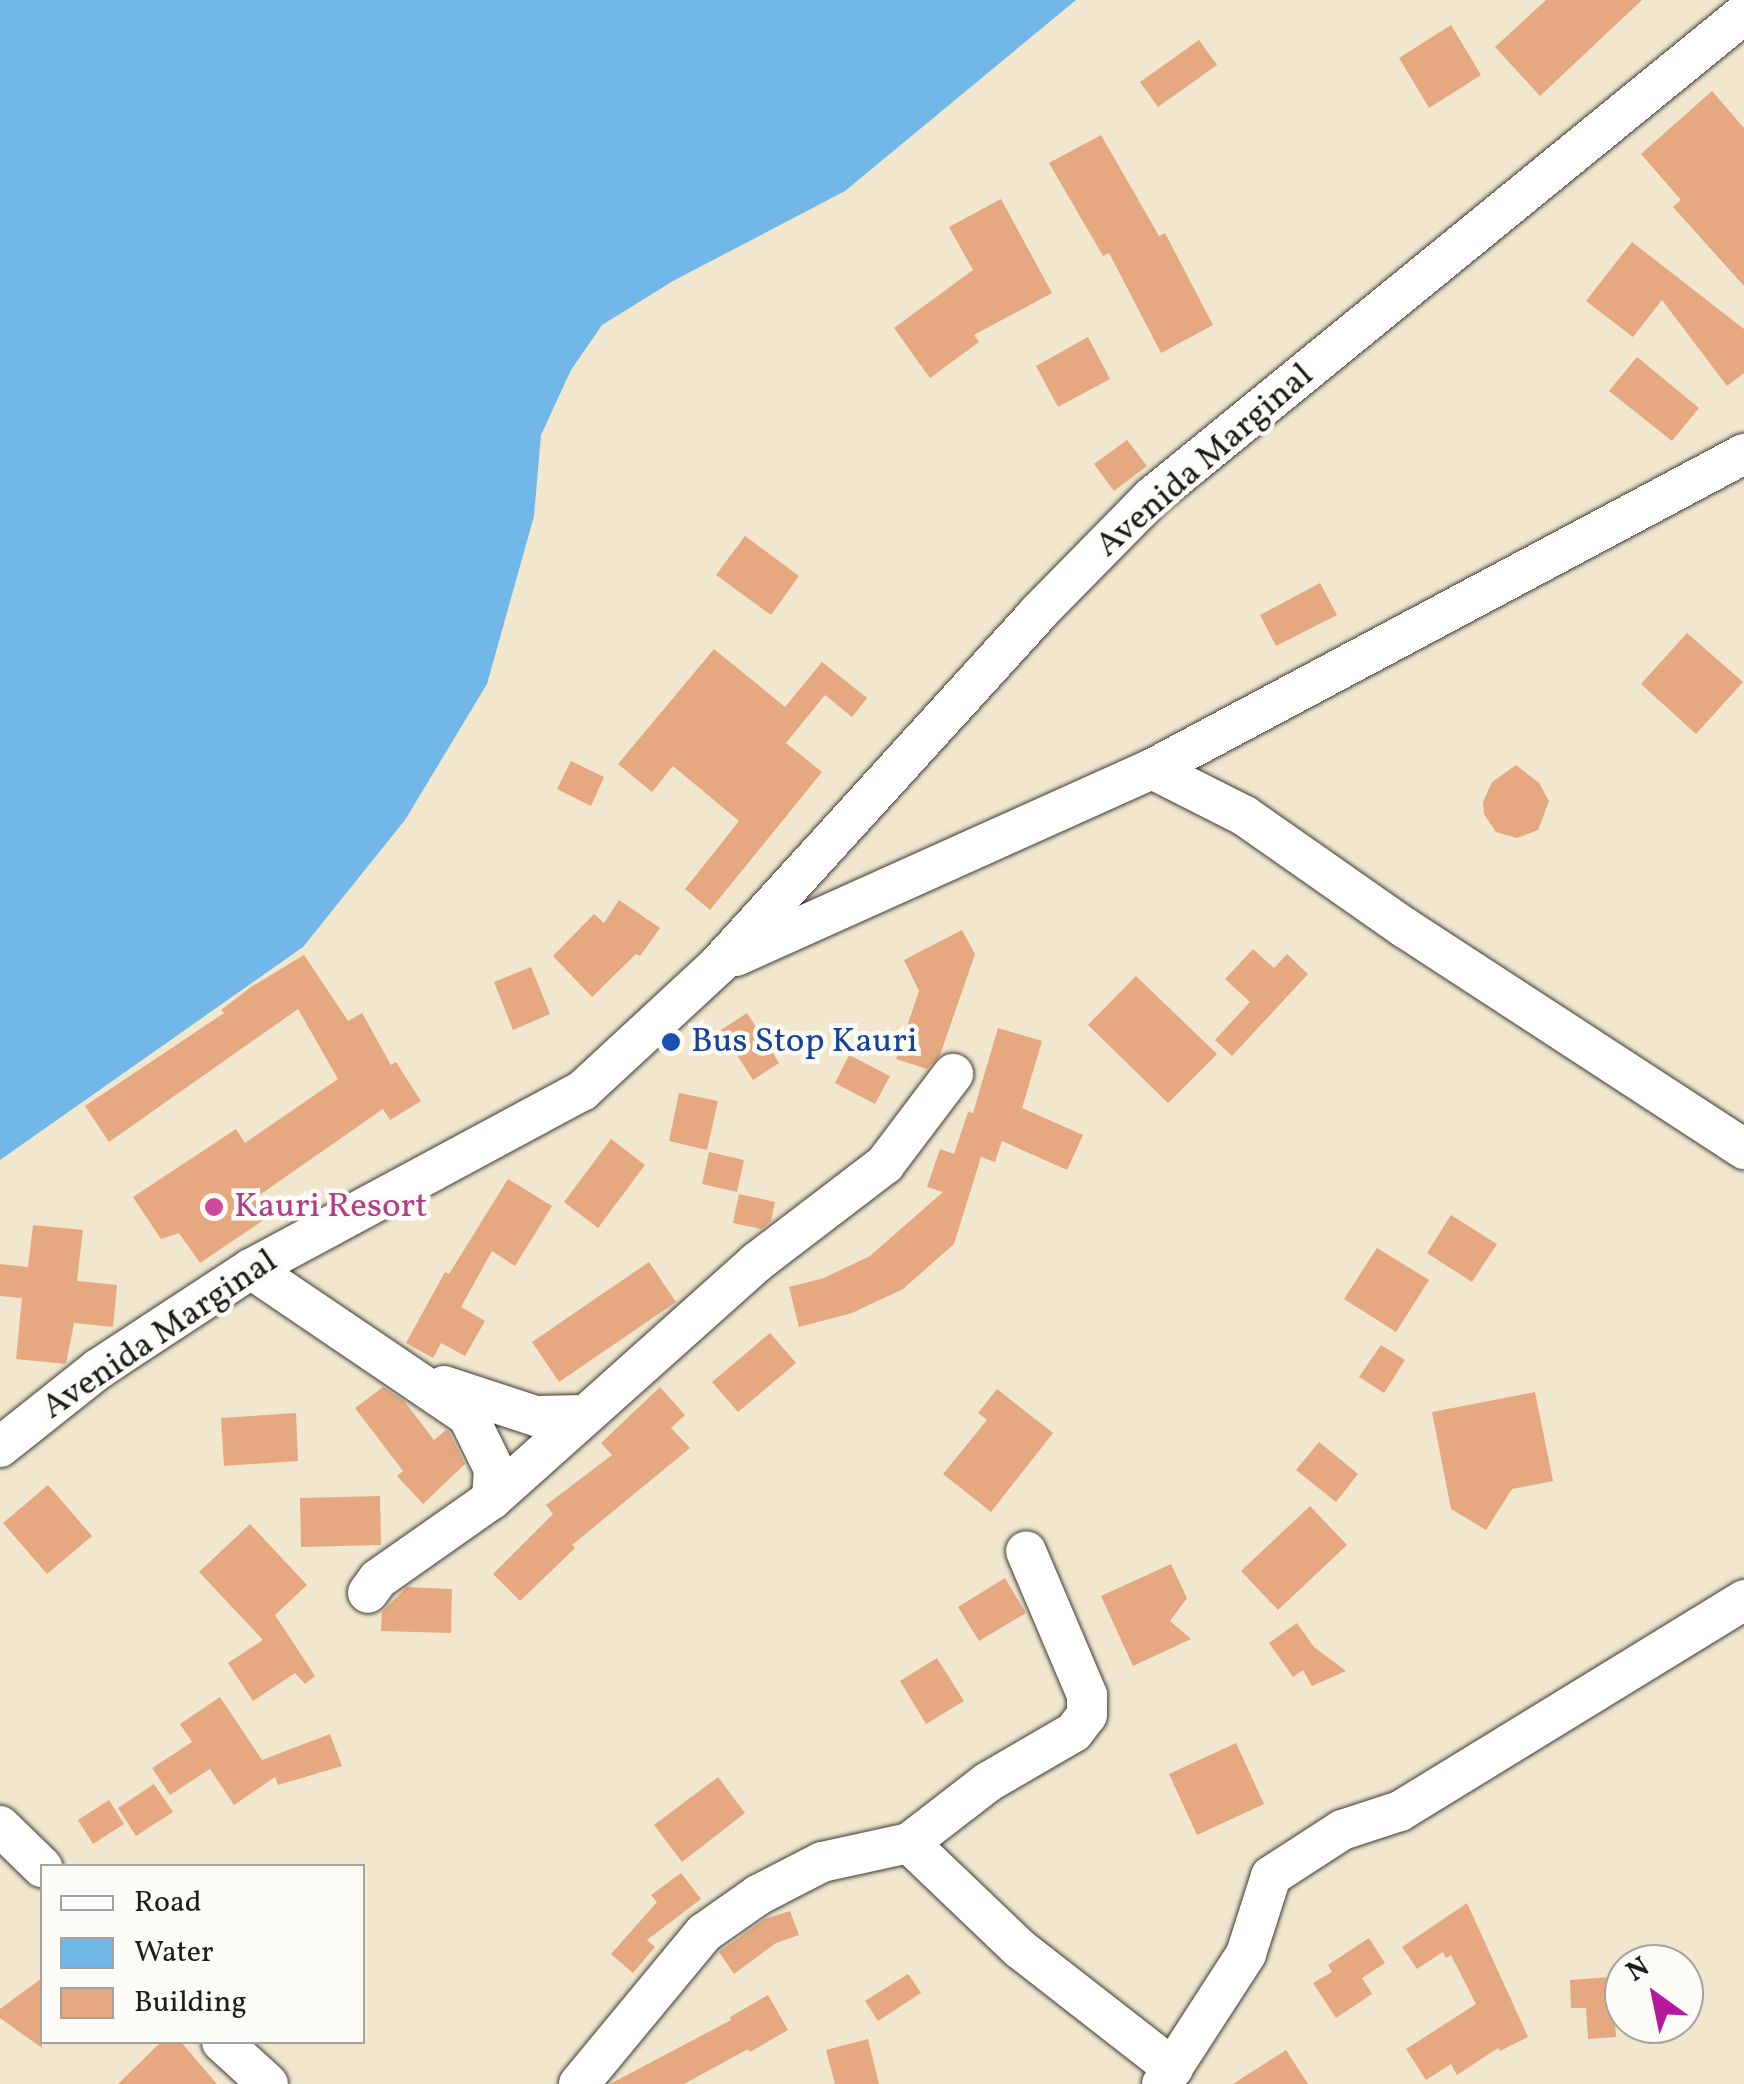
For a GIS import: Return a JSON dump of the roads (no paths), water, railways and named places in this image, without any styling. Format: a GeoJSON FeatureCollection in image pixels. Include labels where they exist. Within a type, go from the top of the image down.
{"type":"FeatureCollection","features":[{"type":"Feature","properties":{"kind":"street","name":"Avenida Marginal"},"geometry":{"type":"LineString","coordinates":[[0,1447],[98,1369],[251,1269],[582,1090],[718,964],[1038,614],[1152,497],[1744,14]]}},
{"type":"Feature","properties":{"kind":"street","name":"Avenida Marginal"},"geometry":{"type":"LineString","coordinates":[[718,964],[1152,768],[1744,454]]}},
{"type":"Feature","properties":{"kind":"street"},"geometry":{"type":"LineString","coordinates":[[1152,768],[1245,816],[1404,928],[1744,1148]]}},
{"type":"Feature","properties":{"kind":"street"},"geometry":{"type":"LineString","coordinates":[[368,1593],[378,1579],[492,1499],[757,1262],[886,1164],[952,1074]]}},
{"type":"Feature","properties":{"kind":"street"},"geometry":{"type":"LineString","coordinates":[[251,1269],[468,1416],[494,1469],[492,1499]]}},
{"type":"Feature","properties":{"kind":"street"},"geometry":{"type":"LineString","coordinates":[[403,1371],[536,1416],[584,1415]]}},
{"type":"Feature","properties":{"kind":"street"},"geometry":{"type":"LineString","coordinates":[[580,2084],[704,1932],[758,1895],[822,1862],[909,1843],[988,1782],[1074,1732],[1087,1715],[1086,1695],[1026,1551]]}},
{"type":"Feature","properties":{"kind":"street"},"geometry":{"type":"LineString","coordinates":[[909,1843],[1020,1949],[1168,2076],[1246,1954],[1271,1876],[1342,1830],[1400,1811],[1744,1600]]}},
{"type":"Feature","properties":{"kind":"street"},"geometry":{"type":"LineString","coordinates":[[0,1826],[40,1865]]}},
{"type":"Feature","properties":{"kind":"street"},"geometry":{"type":"LineString","coordinates":[[224,2044],[268,2084]]}},
{"type":"Feature","properties":{"kind":"water"},"geometry":{"type":"Polygon","coordinates":[[[0,0],[1076,0],[845,191],[673,281],[602,325],[571,370],[541,435],[534,516],[487,684],[405,820],[303,947],[0,1160],[0,0]]]}},
{"type":"Feature","properties":{"kind":"place","name":"Bus Stop Kauri"},"geometry":{"type":"Point","coordinates":[671,1042]}},
{"type":"Feature","properties":{"kind":"place","name":"Kauri Resort"},"geometry":{"type":"Point","coordinates":[214,1207]}}]}
